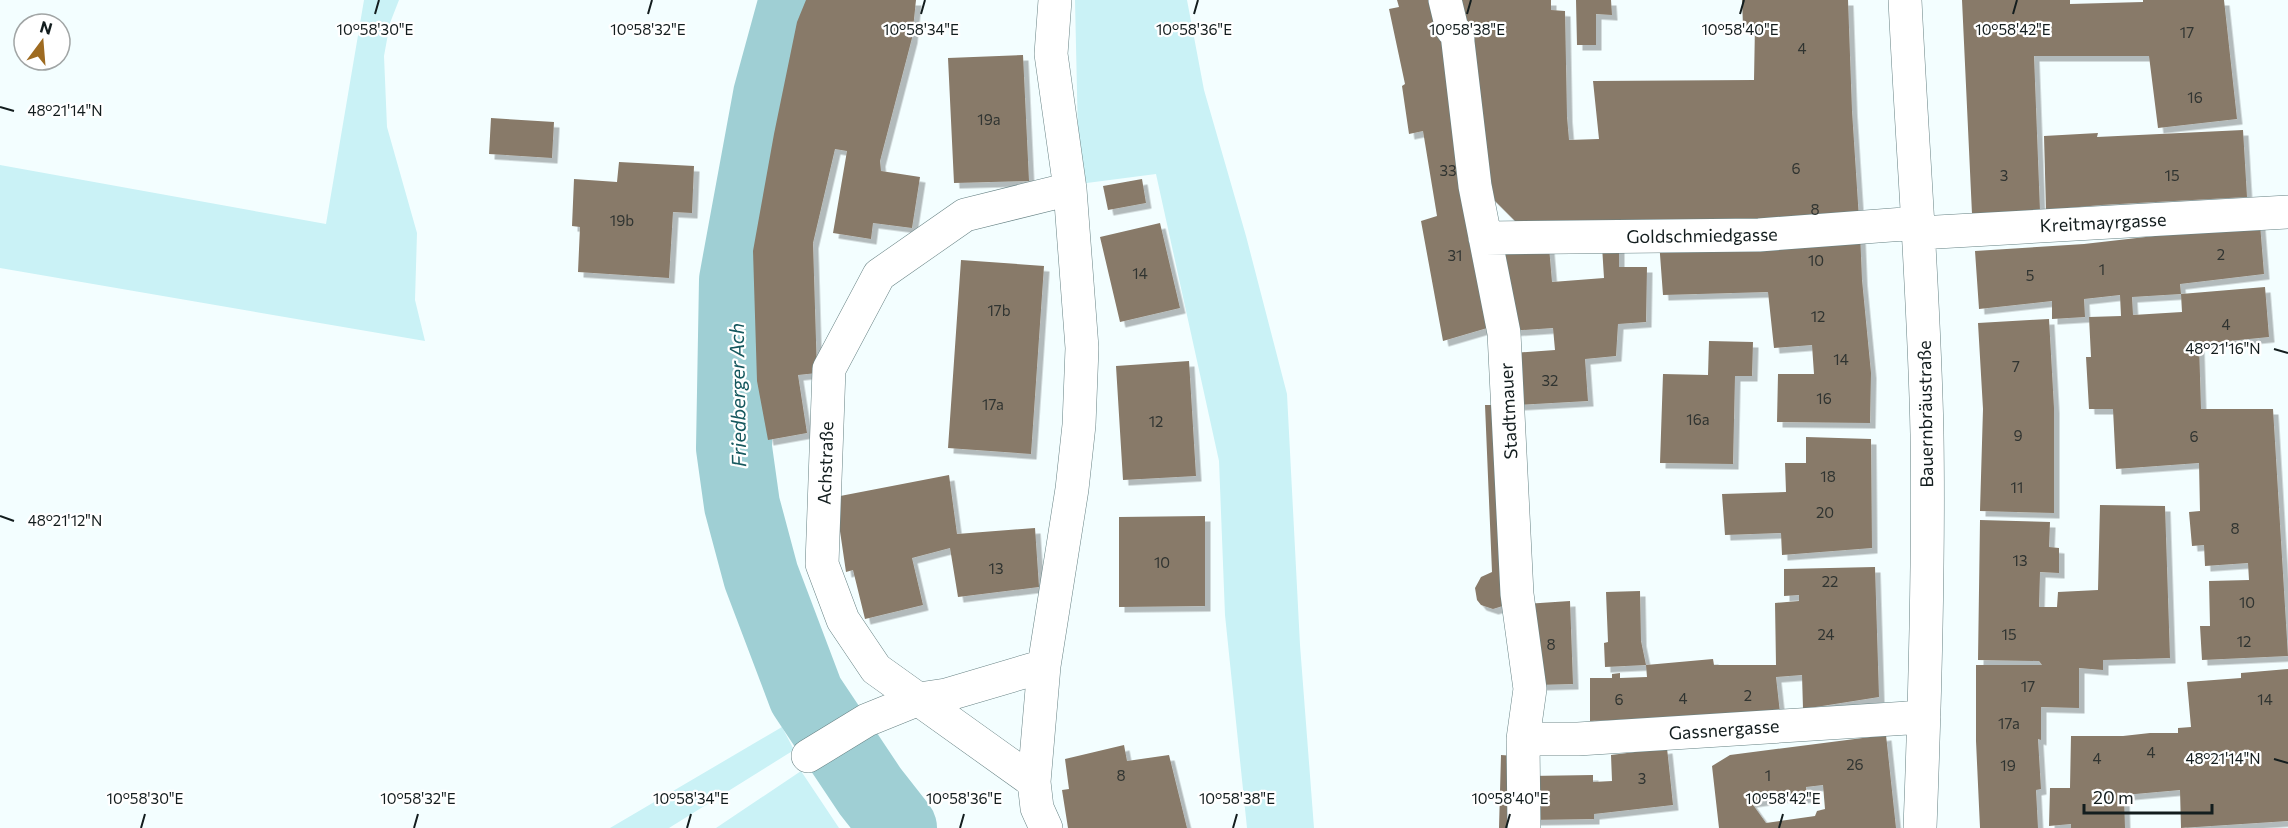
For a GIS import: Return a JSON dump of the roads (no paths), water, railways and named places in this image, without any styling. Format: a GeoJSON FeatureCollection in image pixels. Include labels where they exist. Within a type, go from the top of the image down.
{"type":"FeatureCollection","features":[{"type":"Feature","properties":{"kind":"street"},"geometry":{"type":"LineString","coordinates":[[1046,828],[1037,808],[1034,782],[1044,666],[1072,489],[1082,348],[1070,189],[1051,54],[1055,0]]}},
{"type":"Feature","properties":{"kind":"street","name":"Stadtmauer"},"geometry":{"type":"LineString","coordinates":[[1445,0],[1452,29],[1457,34],[1475,186],[1504,333],[1517,594],[1530,689],[1523,739],[1524,828]]}},
{"type":"Feature","properties":{"kind":"street","name":"Bauernbräustraße"},"geometry":{"type":"LineString","coordinates":[[1905,0],[1927,434],[1924,717],[1920,828]]}},
{"type":"Feature","properties":{"kind":"street","name":"Achstraße"},"geometry":{"type":"LineString","coordinates":[[1034,782],[876,669],[843,620],[822,564],[829,369],[879,275],[965,215],[1070,189]]}},
{"type":"Feature","properties":{"kind":"street","name":"Kreitmayrgasse"},"geometry":{"type":"LineString","coordinates":[[1918,228],[2288,212]]}},
{"type":"Feature","properties":{"kind":"street","name":"Goldschmiedgasse"},"geometry":{"type":"LineString","coordinates":[[1485,238],[1759,235],[1918,228]]}},
{"type":"Feature","properties":{"kind":"street"},"geometry":{"type":"LineString","coordinates":[[813,753],[867,720],[919,699],[946,695],[1044,666]]}},
{"type":"Feature","properties":{"kind":"street","name":"Gassnergasse"},"geometry":{"type":"LineString","coordinates":[[1523,739],[1578,738],[1924,717]]}},
{"type":"Feature","properties":{"kind":"waterway","name":"Friedberger Ach"},"geometry":{"type":"LineString","coordinates":[[797,0],[771,95],[737,280],[734,448],[742,505],[761,576],[806,695],[870,791],[899,828]]}}]}
